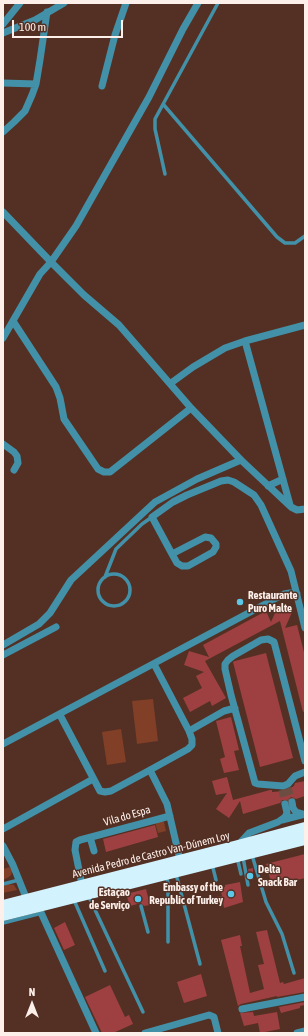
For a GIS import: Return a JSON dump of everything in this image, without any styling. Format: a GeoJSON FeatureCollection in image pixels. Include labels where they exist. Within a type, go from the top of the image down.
{"type":"FeatureCollection","features":[{"type":"Feature","properties":{"kind":"highway","name":"Avenida Pedro de Castro Van-Dúnem Loy"},"geometry":{"type":"LineString","coordinates":[[3,906],[27,900],[85,890],[134,884],[174,869],[211,862],[242,852],[305,828]]}},
{"type":"Feature","properties":{"kind":"highway","name":"Avenida Pedro de Castro Van-Dúnem Loy"},"geometry":{"type":"LineString","coordinates":[[3,915],[40,910],[73,897],[85,890],[242,852],[305,839]]}},
{"type":"Feature","properties":{"kind":"street"},"geometry":{"type":"LineString","coordinates":[[3,24],[20,3]]}},
{"type":"Feature","properties":{"kind":"street"},"geometry":{"type":"LineString","coordinates":[[3,33],[35,20],[64,3]]}},
{"type":"Feature","properties":{"kind":"street"},"geometry":{"type":"LineString","coordinates":[[102,86],[114,36],[126,3]]}},
{"type":"Feature","properties":{"kind":"street"},"geometry":{"type":"LineString","coordinates":[[3,338],[40,274],[51,262],[76,226],[149,97],[183,29],[198,3]]}},
{"type":"Feature","properties":{"kind":"street"},"geometry":{"type":"LineString","coordinates":[[3,132],[25,111],[36,84],[47,12]]}},
{"type":"Feature","properties":{"kind":"street"},"geometry":{"type":"LineString","coordinates":[[3,83],[36,84]]}},
{"type":"Feature","properties":{"kind":"street"},"geometry":{"type":"LineString","coordinates":[[3,212],[84,295],[119,325],[171,383],[191,408],[241,460],[291,507],[297,510],[305,509]]}},
{"type":"Feature","properties":{"kind":"street"},"geometry":{"type":"LineString","coordinates":[[13,321],[56,387],[60,398],[64,419],[98,469],[104,472],[110,472],[191,408]]}},
{"type":"Feature","properties":{"kind":"street"},"geometry":{"type":"LineString","coordinates":[[171,383],[193,366],[225,348],[305,325]]}},
{"type":"Feature","properties":{"kind":"street"},"geometry":{"type":"LineString","coordinates":[[245,342],[291,507]]}},
{"type":"Feature","properties":{"kind":"street"},"geometry":{"type":"LineString","coordinates":[[3,444],[17,456],[18,463],[14,470]]}},
{"type":"Feature","properties":{"kind":"street"},"geometry":{"type":"LineString","coordinates":[[3,645],[39,624],[50,613],[71,580],[155,502],[198,479],[241,460]]}},
{"type":"Feature","properties":{"kind":"street"},"geometry":{"type":"LineString","coordinates":[[268,486],[283,479]]}},
{"type":"Feature","properties":{"kind":"street"},"geometry":{"type":"LineString","coordinates":[[172,554],[205,537],[211,538],[216,544],[214,552],[188,566],[179,565],[172,554],[152,517],[173,502],[188,495],[221,481],[228,480],[234,482],[254,495],[261,505],[291,571],[305,628]]}},
{"type":"Feature","properties":{"kind":"street"},"geometry":{"type":"LineString","coordinates":[[3,744],[60,715],[284,594],[297,594]]}},
{"type":"Feature","properties":{"kind":"street"},"geometry":{"type":"LineString","coordinates":[[3,655],[56,627]]}},
{"type":"Feature","properties":{"kind":"street"},"geometry":{"type":"LineString","coordinates":[[305,761],[274,642],[268,639],[261,640],[232,656],[225,664],[225,669],[255,783],[284,787],[295,776],[305,772]]}},
{"type":"Feature","properties":{"kind":"street"},"geometry":{"type":"LineString","coordinates":[[60,715],[100,791],[106,792],[150,770],[188,749],[192,745],[192,739],[189,731],[154,664]]}},
{"type":"Feature","properties":{"kind":"street"},"geometry":{"type":"LineString","coordinates":[[189,731],[224,711],[235,708]]}},
{"type":"Feature","properties":{"kind":"street"},"geometry":{"type":"LineString","coordinates":[[150,770],[167,804],[170,816],[174,869]]}},
{"type":"Feature","properties":{"kind":"street"},"geometry":{"type":"LineString","coordinates":[[3,829],[93,779]]}},
{"type":"Feature","properties":{"kind":"street"},"geometry":{"type":"LineString","coordinates":[[282,820],[287,813],[289,803],[296,812],[305,814]]}},
{"type":"Feature","properties":{"kind":"street"},"geometry":{"type":"LineString","coordinates":[[242,852],[244,837],[249,833],[282,820],[305,814]]}},
{"type":"Feature","properties":{"kind":"street","name":"Vila do Espa"},"geometry":{"type":"LineString","coordinates":[[85,890],[74,847],[76,842],[158,818],[170,816]]}},
{"type":"Feature","properties":{"kind":"street"},"geometry":{"type":"LineString","coordinates":[[90,837],[94,851]]}},
{"type":"Feature","properties":{"kind":"street"},"geometry":{"type":"LineString","coordinates":[[3,846],[13,865],[27,900]]}},
{"type":"Feature","properties":{"kind":"street"},"geometry":{"type":"LineString","coordinates":[[40,910],[96,1033]]}},
{"type":"Feature","properties":{"kind":"street"},"geometry":{"type":"LineString","coordinates":[[242,1010],[305,996]]}},
{"type":"Feature","properties":{"kind":"street"},"geometry":{"type":"LineString","coordinates":[[145,1033],[209,1015],[214,1017],[218,1033]]}},
{"type":"Feature","properties":{"kind":"street"},"geometry":{"type":"LineString","coordinates":[[297,1033],[305,1030]]}},
{"type":"Feature","properties":{"kind":"lane"},"geometry":{"type":"LineString","coordinates":[[165,174],[154,124],[156,117],[218,3]]}},
{"type":"Feature","properties":{"kind":"lane"},"geometry":{"type":"LineString","coordinates":[[163,104],[277,237],[285,243],[296,243],[305,236]]}},
{"type":"Feature","properties":{"kind":"lane"},"geometry":{"type":"LineString","coordinates":[[105,577],[110,575],[121,576],[128,584],[129,594],[123,603],[113,606],[108,605],[101,599],[98,590],[99,585],[105,577],[116,549],[142,524],[152,517]]}},
{"type":"Feature","properties":{"kind":"lane"},"geometry":{"type":"LineString","coordinates":[[241,874],[242,852]]}},
{"type":"Feature","properties":{"kind":"lane"},"geometry":{"type":"LineString","coordinates":[[242,852],[248,885]]}},
{"type":"Feature","properties":{"kind":"lane"},"geometry":{"type":"LineString","coordinates":[[242,852],[282,934],[294,973]]}},
{"type":"Feature","properties":{"kind":"lane"},"geometry":{"type":"LineString","coordinates":[[211,862],[216,880]]}},
{"type":"Feature","properties":{"kind":"lane"},"geometry":{"type":"LineString","coordinates":[[168,942],[168,883],[174,869]]}},
{"type":"Feature","properties":{"kind":"lane"},"geometry":{"type":"LineString","coordinates":[[174,869],[200,964]]}},
{"type":"Feature","properties":{"kind":"lane"},"geometry":{"type":"LineString","coordinates":[[3,884],[19,880]]}},
{"type":"Feature","properties":{"kind":"lane"},"geometry":{"type":"LineString","coordinates":[[85,890],[143,1012]]}},
{"type":"Feature","properties":{"kind":"lane"},"geometry":{"type":"LineString","coordinates":[[73,897],[105,971]]}},
{"type":"Feature","properties":{"kind":"lane"},"geometry":{"type":"LineString","coordinates":[[140,906],[148,932]]}},
{"type":"Feature","properties":{"kind":"lane"},"geometry":{"type":"LineString","coordinates":[[3,924],[40,910]]}},
{"type":"Feature","properties":{"kind":"shaded area"},"geometry":{"type":"Polygon","coordinates":[[[153,699],[158,741],[137,744],[132,701],[153,699]]]}},
{"type":"Feature","properties":{"kind":"shaded area"},"geometry":{"type":"Polygon","coordinates":[[[121,729],[126,762],[107,765],[102,732],[121,729]]]}},
{"type":"Feature","properties":{"kind":"shaded area"},"geometry":{"type":"Polygon","coordinates":[[[161,820],[164,822],[166,831],[158,833],[155,822],[161,820]]]}},
{"type":"Feature","properties":{"kind":"shaded area"},"geometry":{"type":"Polygon","coordinates":[[[10,867],[12,871],[11,875],[3,880],[3,869],[10,867]]]}},
{"type":"Feature","properties":{"kind":"shaded area"},"geometry":{"type":"Polygon","coordinates":[[[3,885],[14,885],[17,890],[3,893],[3,885]]]}},
{"type":"Feature","properties":{"kind":"building"},"geometry":{"type":"Polygon","coordinates":[[[279,604],[293,610],[285,628],[297,625],[305,656],[305,711],[303,712],[280,621],[205,661],[226,698],[212,706],[210,701],[190,712],[183,698],[202,688],[196,676],[204,672],[184,665],[189,651],[209,657],[203,645],[266,611],[271,622],[279,604]]]}},
{"type":"Feature","properties":{"kind":"building"},"geometry":{"type":"Polygon","coordinates":[[[266,653],[293,758],[260,767],[233,662],[266,653]]]}},
{"type":"Feature","properties":{"kind":"building"},"geometry":{"type":"Polygon","coordinates":[[[231,717],[239,750],[234,751],[239,770],[224,773],[220,759],[225,757],[216,721],[231,717]]]}},
{"type":"Feature","properties":{"kind":"building"},"geometry":{"type":"Polygon","coordinates":[[[227,777],[233,800],[270,790],[272,790],[272,792],[285,791],[294,786],[295,783],[305,781],[305,796],[296,799],[291,797],[288,800],[282,800],[280,803],[243,814],[240,801],[229,818],[216,809],[227,793],[216,795],[212,781],[227,777]]]}},
{"type":"Feature","properties":{"kind":"building"},"geometry":{"type":"Polygon","coordinates":[[[155,825],[158,837],[106,852],[103,839],[155,825]]]}},
{"type":"Feature","properties":{"kind":"building"},"geometry":{"type":"Polygon","coordinates":[[[305,854],[305,878],[272,886],[266,864],[305,854]]]}},
{"type":"Feature","properties":{"kind":"building","name":"Delta Snack Bar"},"geometry":{"type":"Polygon","coordinates":[[[253,868],[253,879],[250,880],[248,869],[253,868]]]}},
{"type":"Feature","properties":{"kind":"building","name":"Embassy of the Republic of Turkey"},"geometry":{"type":"Polygon","coordinates":[[[240,882],[243,902],[224,908],[223,902],[218,903],[216,897],[222,896],[220,888],[225,887],[225,885],[240,882]]]}},
{"type":"Feature","properties":{"kind":"building","name":"Estaçao de Serviço"},"geometry":{"type":"Polygon","coordinates":[[[146,889],[150,905],[144,906],[141,903],[130,906],[126,894],[146,889]]]}},
{"type":"Feature","properties":{"kind":"building"},"geometry":{"type":"Polygon","coordinates":[[[65,922],[75,945],[64,950],[54,928],[65,922]]]}},
{"type":"Feature","properties":{"kind":"building"},"geometry":{"type":"Polygon","coordinates":[[[267,930],[280,983],[283,982],[284,984],[305,978],[305,992],[277,996],[238,1006],[221,940],[240,935],[242,946],[240,946],[250,993],[264,989],[258,965],[264,964],[256,932],[267,930]]]}},
{"type":"Feature","properties":{"kind":"building"},"geometry":{"type":"Polygon","coordinates":[[[201,974],[207,996],[184,1003],[177,982],[201,974]]]}},
{"type":"Feature","properties":{"kind":"building"},"geometry":{"type":"Polygon","coordinates":[[[110,985],[125,1017],[129,1015],[133,1024],[113,1033],[102,1033],[85,997],[110,985]]]}},
{"type":"Feature","properties":{"kind":"building"},"geometry":{"type":"Polygon","coordinates":[[[305,1002],[305,1005],[300,1006],[300,1008],[281,1013],[279,1007],[305,1002]]]}},
{"type":"Feature","properties":{"kind":"building"},"geometry":{"type":"Polygon","coordinates":[[[253,1012],[254,1016],[277,1012],[280,1029],[260,1033],[258,1023],[244,1026],[240,1013],[253,1012]]]}},
{"type":"Feature","properties":{"kind":"tunnel"},"geometry":{"type":"LineString","coordinates":[[288,788],[292,802]]}},
{"type":"Feature","properties":{"kind":"tunnel"},"geometry":{"type":"LineString","coordinates":[[282,790],[285,804]]}},
{"type":"Feature","properties":{"kind":"place","name":"Restaurante Puro Malte"},"geometry":{"type":"Point","coordinates":[240,602]}},
{"type":"Feature","properties":{"kind":"place","name":"Delta Snack Bar"},"geometry":{"type":"Point","coordinates":[250,876]}},
{"type":"Feature","properties":{"kind":"place","name":"Embassy of the Republic of Turkey"},"geometry":{"type":"Point","coordinates":[231,894]}},
{"type":"Feature","properties":{"kind":"place","name":"Estaçao de Serviço"},"geometry":{"type":"Point","coordinates":[138,899]}}]}
